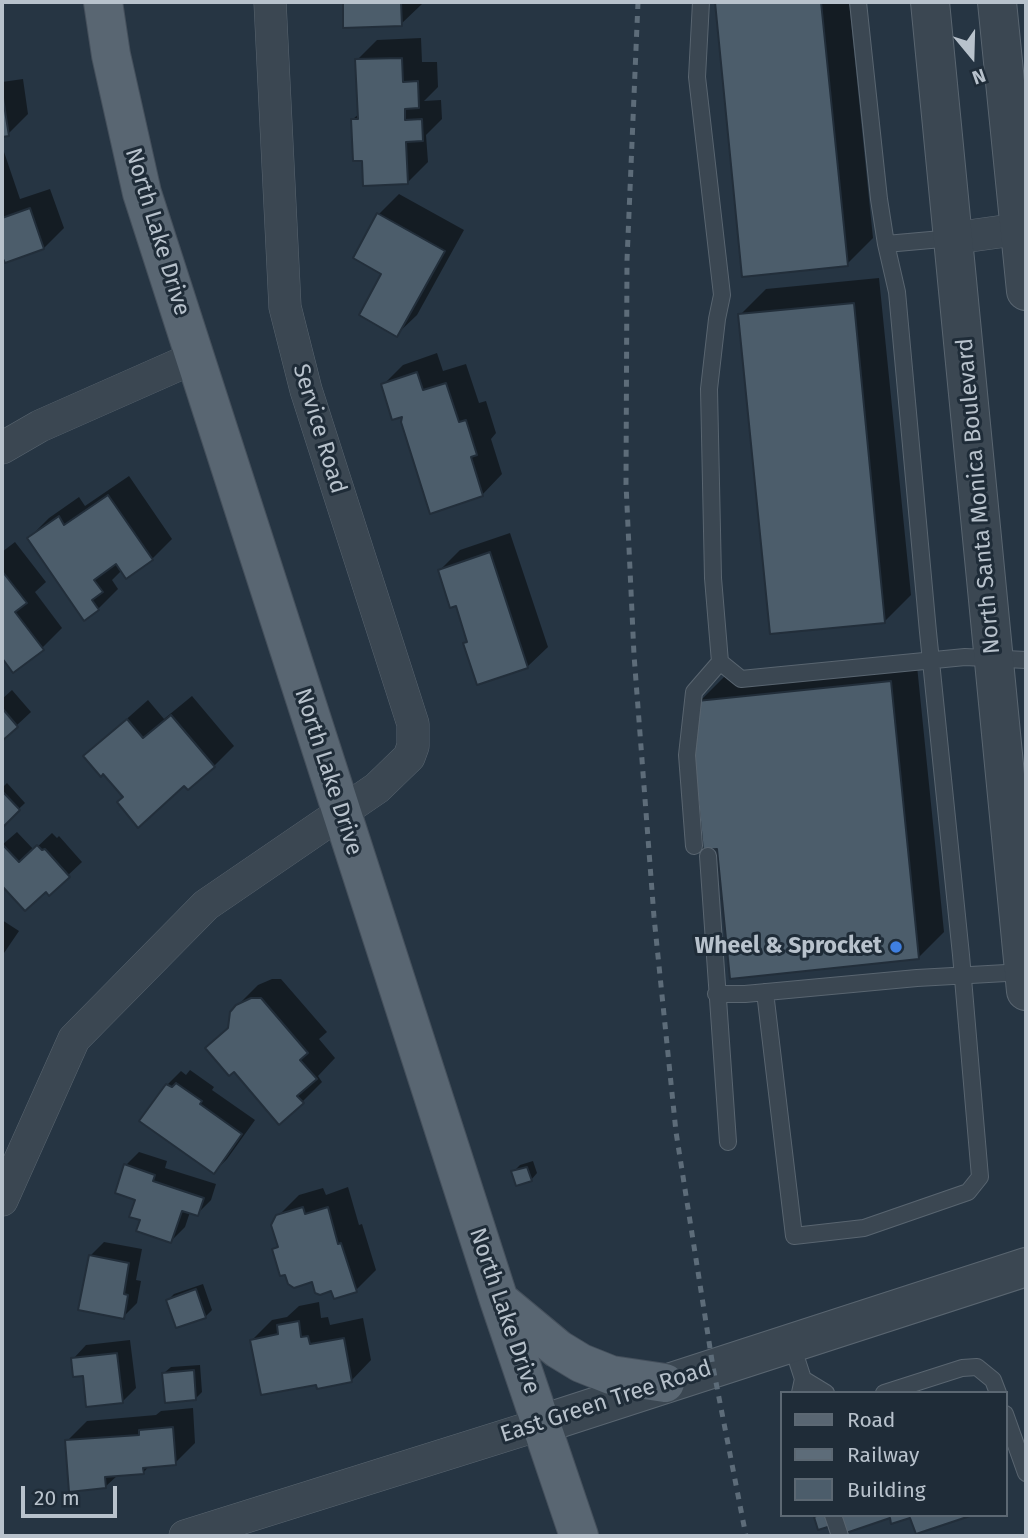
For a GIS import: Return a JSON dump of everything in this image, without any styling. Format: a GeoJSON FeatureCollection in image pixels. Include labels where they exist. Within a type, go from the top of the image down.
{"type":"FeatureCollection","features":[{"type":"Feature","properties":{"kind":"main road","name":"North Lake Drive"},"geometry":{"type":"LineString","coordinates":[[103,2],[113,66],[142,192],[499,1300],[579,1536]]}},
{"type":"Feature","properties":{"kind":"main road"},"geometry":{"type":"LineString","coordinates":[[499,1300],[558,1349],[581,1363],[611,1375],[665,1383]]}},
{"type":"Feature","properties":{"kind":"street","name":"Service Road"},"geometry":{"type":"LineString","coordinates":[[2,1200],[74,1039],[206,905],[377,788],[409,757],[413,746],[413,724],[306,390],[285,307],[270,2]]}},
{"type":"Feature","properties":{"kind":"street","name":"North Santa Monica Boulevard"},"geometry":{"type":"LineString","coordinates":[[930,2],[955,238],[1010,659],[1025,978]]}},
{"type":"Feature","properties":{"kind":"street"},"geometry":{"type":"LineString","coordinates":[[997,2],[1023,229],[1026,291]]}},
{"type":"Feature","properties":{"kind":"street"},"geometry":{"type":"LineString","coordinates":[[955,238],[1023,229]]}},
{"type":"Feature","properties":{"kind":"street"},"geometry":{"type":"LineString","coordinates":[[2,448],[40,426],[196,357]]}},
{"type":"Feature","properties":{"kind":"street","name":"East Green Tree Road"},"geometry":{"type":"LineString","coordinates":[[185,1536],[1026,1267]]}},
{"type":"Feature","properties":{"kind":"lane"},"geometry":{"type":"LineString","coordinates":[[694,846],[687,755],[694,692],[720,662],[713,578],[709,389],[722,295],[697,77],[701,2]]}},
{"type":"Feature","properties":{"kind":"lane"},"geometry":{"type":"LineString","coordinates":[[765,992],[794,1236],[864,1228],[968,1192],[980,1177],[962,975],[897,292],[879,199],[858,2]]}},
{"type":"Feature","properties":{"kind":"lane"},"geometry":{"type":"LineString","coordinates":[[886,244],[955,238]]}},
{"type":"Feature","properties":{"kind":"lane"},"geometry":{"type":"LineString","coordinates":[[720,662],[741,679],[965,657],[1010,659]]}},
{"type":"Feature","properties":{"kind":"lane"},"geometry":{"type":"LineString","coordinates":[[708,856],[728,1142]]}},
{"type":"Feature","properties":{"kind":"lane"},"geometry":{"type":"LineString","coordinates":[[716,994],[962,975],[1025,978]]}},
{"type":"Feature","properties":{"kind":"lane"},"geometry":{"type":"LineString","coordinates":[[791,1342],[802,1386],[819,1391]]}},
{"type":"Feature","properties":{"kind":"lane"},"geometry":{"type":"LineString","coordinates":[[890,1391],[962,1368],[978,1367],[993,1380],[997,1391]]}},
{"type":"Feature","properties":{"kind":"lane"},"geometry":{"type":"LineString","coordinates":[[1007,1420],[1026,1473]]}},
{"type":"Feature","properties":{"kind":"lane"},"geometry":{"type":"LineString","coordinates":[[834,1517],[840,1536]]}},
{"type":"Feature","properties":{"kind":"building"},"geometry":{"type":"Polygon","coordinates":[[[343,2],[401,2],[402,26],[343,28],[343,2]]]}},
{"type":"Feature","properties":{"kind":"building"},"geometry":{"type":"Polygon","coordinates":[[[715,2],[821,2],[848,266],[742,277],[715,2]]]}},
{"type":"Feature","properties":{"kind":"building"},"geometry":{"type":"Polygon","coordinates":[[[402,58],[403,82],[418,81],[419,108],[405,109],[405,120],[422,119],[423,141],[406,142],[408,184],[363,186],[362,161],[353,161],[351,119],[358,119],[355,59],[402,58]]]}},
{"type":"Feature","properties":{"kind":"building"},"geometry":{"type":"Polygon","coordinates":[[[2,99],[9,136],[2,137],[2,99]]]}},
{"type":"Feature","properties":{"kind":"building"},"geometry":{"type":"Polygon","coordinates":[[[30,208],[44,249],[5,263],[2,257],[2,218],[30,208]]]}},
{"type":"Feature","properties":{"kind":"building"},"geometry":{"type":"Polygon","coordinates":[[[377,213],[445,251],[397,337],[359,315],[381,274],[353,258],[377,213]]]}},
{"type":"Feature","properties":{"kind":"building"},"geometry":{"type":"Polygon","coordinates":[[[854,303],[885,623],[770,634],[738,314],[854,303]]]}},
{"type":"Feature","properties":{"kind":"building"},"geometry":{"type":"Polygon","coordinates":[[[417,372],[423,390],[446,383],[459,422],[466,420],[477,455],[471,457],[483,496],[430,514],[401,422],[402,417],[392,420],[381,384],[417,372]]]}},
{"type":"Feature","properties":{"kind":"building"},"geometry":{"type":"Polygon","coordinates":[[[108,495],[153,560],[126,579],[116,564],[94,580],[103,592],[92,600],[99,610],[84,621],[27,538],[59,516],[64,525],[108,495]]]}},
{"type":"Feature","properties":{"kind":"building"},"geometry":{"type":"Polygon","coordinates":[[[490,552],[528,668],[477,685],[463,643],[467,642],[456,606],[450,608],[438,570],[490,552]]]}},
{"type":"Feature","properties":{"kind":"building"},"geometry":{"type":"Polygon","coordinates":[[[2,571],[27,603],[15,612],[44,650],[13,673],[2,658],[2,571]]]}},
{"type":"Feature","properties":{"kind":"building"},"geometry":{"type":"Polygon","coordinates":[[[891,681],[919,959],[730,979],[717,849],[703,850],[693,750],[697,701],[891,681]]]}},
{"type":"Feature","properties":{"kind":"building"},"geometry":{"type":"Polygon","coordinates":[[[2,708],[18,727],[2,741],[2,708]]]}},
{"type":"Feature","properties":{"kind":"building"},"geometry":{"type":"Polygon","coordinates":[[[171,715],[215,767],[188,790],[184,786],[138,828],[117,802],[123,797],[83,756],[127,719],[143,738],[171,715]]]}},
{"type":"Feature","properties":{"kind":"building"},"geometry":{"type":"Polygon","coordinates":[[[2,791],[20,810],[2,828],[2,791]]]}},
{"type":"Feature","properties":{"kind":"building"},"geometry":{"type":"Polygon","coordinates":[[[2,844],[19,862],[37,845],[42,850],[45,849],[70,877],[49,896],[46,892],[25,911],[2,886],[2,844]]]}},
{"type":"Feature","properties":{"kind":"building"},"geometry":{"type":"Polygon","coordinates":[[[251,998],[261,998],[308,1053],[300,1060],[317,1079],[297,1096],[304,1103],[279,1125],[234,1072],[229,1076],[205,1048],[228,1028],[230,1012],[236,1005],[251,998]]]}},
{"type":"Feature","properties":{"kind":"building"},"geometry":{"type":"Polygon","coordinates":[[[176,1083],[242,1134],[214,1174],[139,1121],[166,1084],[172,1087],[176,1083]]]}},
{"type":"Feature","properties":{"kind":"building"},"geometry":{"type":"Polygon","coordinates":[[[124,1164],[155,1175],[153,1181],[204,1198],[198,1216],[182,1211],[171,1243],[136,1231],[140,1220],[129,1217],[135,1200],[115,1193],[124,1164]]]}},
{"type":"Feature","properties":{"kind":"building"},"geometry":{"type":"Polygon","coordinates":[[[527,1167],[532,1181],[516,1186],[511,1171],[527,1167]]]}},
{"type":"Feature","properties":{"kind":"building"},"geometry":{"type":"Polygon","coordinates":[[[303,1207],[305,1214],[328,1207],[338,1244],[341,1243],[357,1292],[334,1299],[331,1291],[320,1295],[315,1293],[312,1282],[294,1288],[288,1284],[285,1275],[280,1276],[272,1249],[278,1247],[271,1225],[276,1215],[303,1207]]]}},
{"type":"Feature","properties":{"kind":"building"},"geometry":{"type":"Polygon","coordinates":[[[89,1255],[129,1263],[124,1294],[128,1295],[124,1319],[78,1310],[89,1255]]]}},
{"type":"Feature","properties":{"kind":"building"},"geometry":{"type":"Polygon","coordinates":[[[196,1289],[206,1318],[176,1328],[166,1300],[196,1289]]]}},
{"type":"Feature","properties":{"kind":"building"},"geometry":{"type":"Polygon","coordinates":[[[299,1321],[301,1337],[308,1336],[310,1344],[344,1338],[352,1382],[317,1389],[316,1385],[261,1395],[250,1340],[278,1334],[277,1325],[299,1321]]]}},
{"type":"Feature","properties":{"kind":"building"},"geometry":{"type":"Polygon","coordinates":[[[117,1353],[123,1403],[86,1407],[83,1376],[73,1377],[71,1358],[117,1353]]]}},
{"type":"Feature","properties":{"kind":"building"},"geometry":{"type":"Polygon","coordinates":[[[194,1370],[196,1400],[165,1403],[162,1373],[194,1370]]]}},
{"type":"Feature","properties":{"kind":"building"},"geometry":{"type":"Polygon","coordinates":[[[173,1427],[176,1465],[143,1468],[144,1474],[105,1477],[106,1488],[69,1492],[65,1440],[139,1435],[139,1430],[173,1427]]]}},
{"type":"Feature","properties":{"kind":"building"},"geometry":{"type":"Polygon","coordinates":[[[814,1517],[828,1517],[831,1526],[818,1530],[814,1517]]]}},
{"type":"Feature","properties":{"kind":"building"},"geometry":{"type":"Polygon","coordinates":[[[841,1517],[967,1517],[916,1534],[910,1518],[891,1524],[890,1518],[846,1533],[841,1517]]]}},
{"type":"Feature","properties":{"kind":"railway"},"geometry":{"type":"LineString","coordinates":[[638,2],[627,260],[626,484],[634,655],[654,917],[676,1132],[713,1367],[746,1536]]}},
{"type":"Feature","properties":{"kind":"place","name":"Wheel & Sprocket"},"geometry":{"type":"Point","coordinates":[896,947]}}]}
